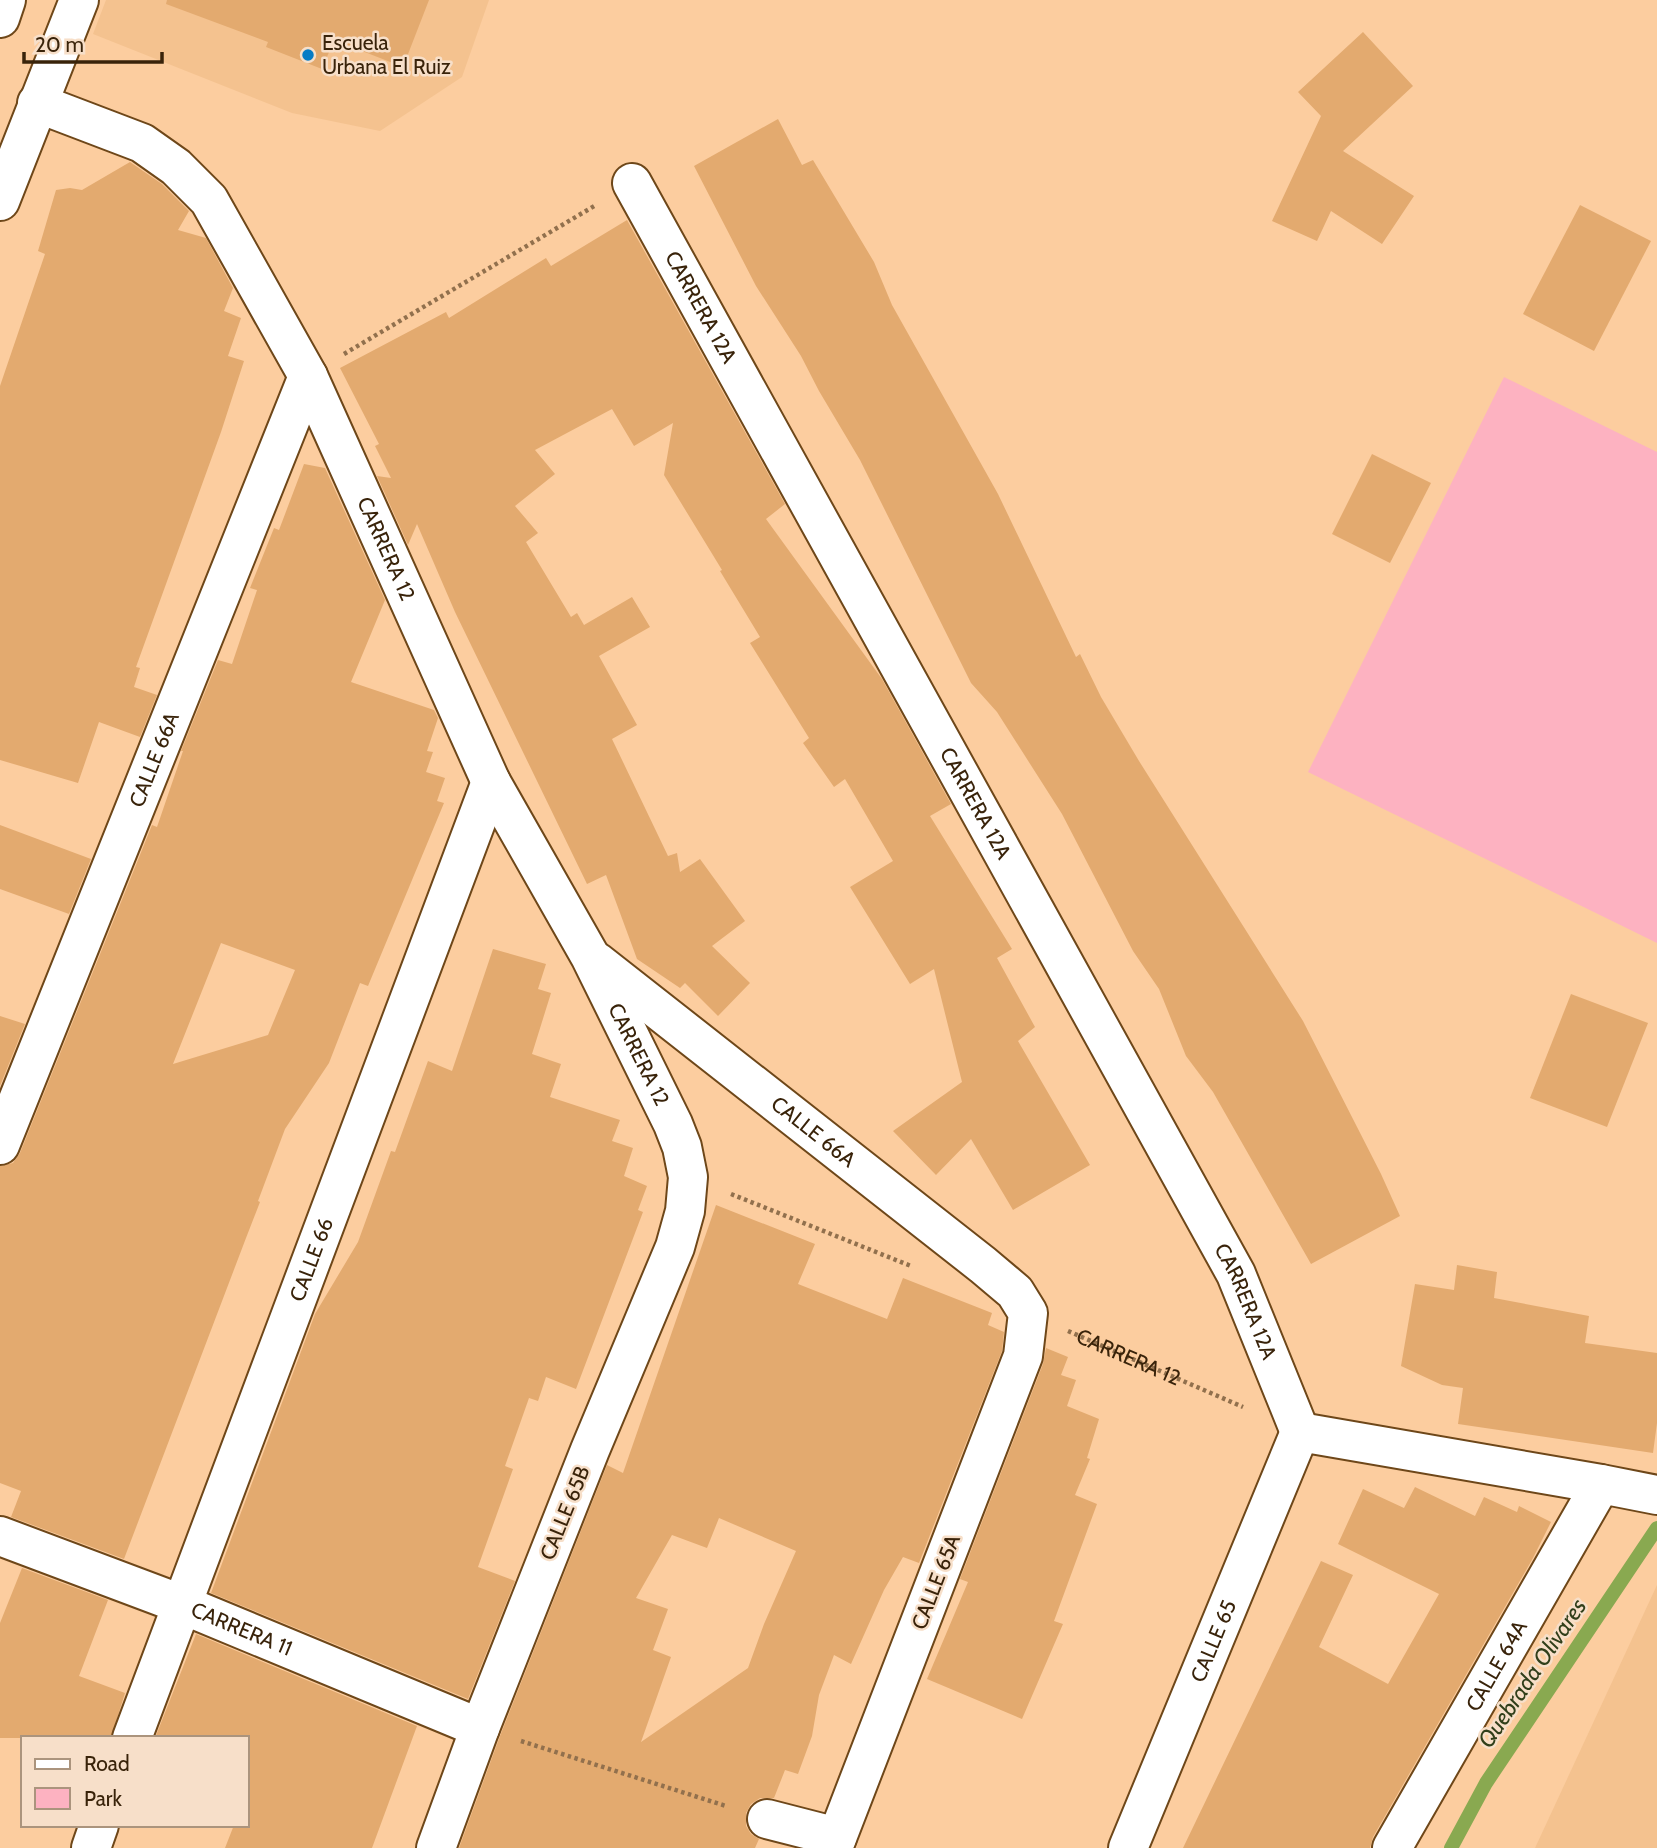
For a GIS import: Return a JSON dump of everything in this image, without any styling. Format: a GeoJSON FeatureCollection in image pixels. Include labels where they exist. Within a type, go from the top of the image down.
{"type":"FeatureCollection","features":[{"type":"Feature","properties":{"kind":"street"},"geometry":{"type":"LineString","coordinates":[[0,18],[6,0]]}},
{"type":"Feature","properties":{"kind":"street"},"geometry":{"type":"LineString","coordinates":[[0,201],[79,0]]}},
{"type":"Feature","properties":{"kind":"street"},"geometry":{"type":"LineString","coordinates":[[0,111],[37,103]]}},
{"type":"Feature","properties":{"kind":"street","name":"CARRERA 12"},"geometry":{"type":"LineString","coordinates":[[37,103],[142,143],[176,167],[209,200],[308,376],[491,782],[590,956],[673,1124],[682,1147],[688,1177]]}},
{"type":"Feature","properties":{"kind":"street","name":"CARRERA 12A"},"geometry":{"type":"LineString","coordinates":[[632,183],[1236,1275],[1300,1432]]}},
{"type":"Feature","properties":{"kind":"street","name":"CALLE 66A"},"geometry":{"type":"LineString","coordinates":[[0,1144],[308,376]]}},
{"type":"Feature","properties":{"kind":"street","name":"CALLE 66"},"geometry":{"type":"LineString","coordinates":[[133,1736],[491,782]]}},
{"type":"Feature","properties":{"kind":"street","name":"CALLE 66A"},"geometry":{"type":"LineString","coordinates":[[590,956],[983,1265],[1015,1292],[1028,1313]]}},
{"type":"Feature","properties":{"kind":"street","name":"CALLE 65B"},"geometry":{"type":"LineString","coordinates":[[436,1848],[480,1728],[590,1450],[675,1247],[685,1211],[688,1177]]}},
{"type":"Feature","properties":{"kind":"street","name":"CALLE 65A"},"geometry":{"type":"LineString","coordinates":[[835,1843],[1023,1356],[1028,1313]]}},
{"type":"Feature","properties":{"kind":"street"},"geometry":{"type":"LineString","coordinates":[[1300,1432],[1653,1494]]}},
{"type":"Feature","properties":{"kind":"street","name":"CALLE 65"},"geometry":{"type":"LineString","coordinates":[[1128,1848],[1300,1432]]}},
{"type":"Feature","properties":{"kind":"street","name":"CALLE 64A"},"geometry":{"type":"LineString","coordinates":[[1392,1848],[1601,1484]]}},
{"type":"Feature","properties":{"kind":"street","name":"CARRERA 11"},"geometry":{"type":"LineString","coordinates":[[0,1536],[181,1604],[480,1728]]}},
{"type":"Feature","properties":{"kind":"street"},"geometry":{"type":"LineString","coordinates":[[767,1819],[835,1843]]}},
{"type":"Feature","properties":{"kind":"street"},"geometry":{"type":"LineString","coordinates":[[91,1848],[98,1827]]}},
{"type":"Feature","properties":{"kind":"path"},"geometry":{"type":"LineString","coordinates":[[308,376],[632,183]]}},
{"type":"Feature","properties":{"kind":"path"},"geometry":{"type":"LineString","coordinates":[[688,1177],[915,1268]]}},
{"type":"Feature","properties":{"kind":"path","name":"CARRERA 12"},"geometry":{"type":"LineString","coordinates":[[1028,1313],[1300,1432]]}},
{"type":"Feature","properties":{"kind":"path"},"geometry":{"type":"LineString","coordinates":[[480,1728],[767,1819]]}},
{"type":"Feature","properties":{"kind":"shaded area","name":"Escuela Urbana El Ruiz"},"geometry":{"type":"Polygon","coordinates":[[[106,0],[489,0],[462,77],[380,131],[292,113],[93,34],[106,0]]]}},
{"type":"Feature","properties":{"kind":"shaded area"},"geometry":{"type":"Polygon","coordinates":[[[1657,1585],[1657,1848],[1535,1848],[1587,1736],[1657,1585]]]}},
{"type":"Feature","properties":{"kind":"green space"},"geometry":{"type":"Polygon","coordinates":[[[1504,377],[1657,452],[1657,943],[1308,772],[1504,377]]]}},
{"type":"Feature","properties":{"kind":"building"},"geometry":{"type":"Polygon","coordinates":[[[167,0],[429,0],[403,67],[334,40],[322,69],[266,47],[268,42],[166,4],[167,0]]]}},
{"type":"Feature","properties":{"kind":"building"},"geometry":{"type":"Polygon","coordinates":[[[1363,32],[1413,86],[1343,151],[1414,196],[1382,244],[1331,211],[1317,241],[1272,221],[1321,116],[1298,92],[1363,32]]]}},
{"type":"Feature","properties":{"kind":"building"},"geometry":{"type":"Polygon","coordinates":[[[778,119],[802,165],[813,160],[874,262],[892,305],[998,494],[1076,657],[1080,654],[1101,697],[1139,761],[1303,1021],[1381,1174],[1400,1216],[1311,1264],[1213,1092],[1186,1056],[1159,989],[1133,951],[1062,814],[997,712],[971,683],[860,460],[801,356],[756,286],[694,166],[778,119]]]}},
{"type":"Feature","properties":{"kind":"building"},"geometry":{"type":"Polygon","coordinates":[[[130,162],[162,184],[189,211],[178,230],[206,238],[233,288],[224,311],[241,318],[228,356],[244,361],[136,667],[140,668],[134,687],[157,695],[140,737],[99,722],[78,783],[0,760],[0,386],[45,254],[38,251],[56,190],[82,190],[130,162]]]}},
{"type":"Feature","properties":{"kind":"building"},"geometry":{"type":"Polygon","coordinates":[[[1580,205],[1651,241],[1594,351],[1523,314],[1580,205]]]}},
{"type":"Feature","properties":{"kind":"building"},"geometry":{"type":"Polygon","coordinates":[[[627,220],[785,504],[766,519],[882,679],[951,804],[930,816],[1012,949],[997,958],[1035,1027],[1018,1041],[1090,1165],[1013,1210],[971,1139],[936,1175],[893,1131],[962,1082],[934,969],[910,984],[850,887],[893,861],[845,779],[834,787],[803,743],[809,738],[750,643],[760,637],[664,475],[673,423],[634,446],[612,409],[535,450],[555,474],[515,506],[538,533],[526,542],[571,617],[577,613],[584,625],[632,597],[650,627],[599,656],[637,725],[612,739],[668,856],[677,853],[680,872],[700,859],[745,921],[712,946],[750,983],[718,1016],[685,983],[680,988],[637,959],[606,875],[587,884],[455,612],[417,524],[408,545],[377,476],[391,478],[375,446],[379,444],[340,368],[446,312],[449,318],[546,258],[551,266],[627,220]]]}},
{"type":"Feature","properties":{"kind":"building"},"geometry":{"type":"Polygon","coordinates":[[[1372,454],[1431,483],[1390,563],[1332,534],[1372,454]]]}},
{"type":"Feature","properties":{"kind":"building"},"geometry":{"type":"Polygon","coordinates":[[[304,464],[325,468],[385,600],[351,682],[434,710],[438,718],[427,751],[433,752],[426,772],[445,778],[437,801],[444,803],[368,986],[360,983],[329,1063],[285,1129],[258,1201],[260,1202],[124,1559],[11,1517],[21,1491],[0,1483],[0,1166],[13,1163],[20,1153],[152,825],[157,827],[181,751],[218,660],[232,664],[257,590],[250,588],[274,528],[279,530],[304,464]],[[221,943],[173,1064],[268,1035],[295,970],[221,943]]]}},
{"type":"Feature","properties":{"kind":"building"},"geometry":{"type":"Polygon","coordinates":[[[0,825],[91,859],[69,914],[0,889],[0,825]]]}},
{"type":"Feature","properties":{"kind":"building"},"geometry":{"type":"Polygon","coordinates":[[[493,949],[546,964],[538,989],[551,993],[532,1054],[561,1064],[550,1097],[620,1120],[612,1141],[633,1148],[624,1176],[647,1186],[638,1210],[643,1212],[576,1389],[546,1377],[538,1401],[529,1398],[505,1466],[513,1469],[478,1567],[515,1581],[468,1699],[211,1593],[315,1314],[358,1242],[428,1061],[452,1071],[493,949]]]}},
{"type":"Feature","properties":{"kind":"building"},"geometry":{"type":"Polygon","coordinates":[[[1571,994],[1648,1023],[1607,1127],[1530,1098],[1571,994]]]}},
{"type":"Feature","properties":{"kind":"building"},"geometry":{"type":"Polygon","coordinates":[[[0,1016],[25,1024],[0,1086],[0,1016]]]}},
{"type":"Feature","properties":{"kind":"building"},"geometry":{"type":"Polygon","coordinates":[[[716,1205],[815,1244],[798,1284],[887,1319],[903,1278],[992,1313],[988,1325],[1004,1332],[1002,1351],[919,1563],[903,1557],[884,1590],[851,1664],[834,1655],[819,1695],[812,1736],[798,1774],[785,1770],[774,1798],[760,1798],[751,1804],[746,1813],[746,1826],[751,1834],[759,1839],[755,1848],[459,1848],[500,1736],[607,1465],[623,1473],[716,1205]],[[719,1518],[707,1548],[672,1535],[636,1598],[668,1609],[653,1650],[671,1657],[641,1742],[748,1668],[796,1551],[719,1518]]]}},
{"type":"Feature","properties":{"kind":"building"},"geometry":{"type":"Polygon","coordinates":[[[1457,1265],[1497,1272],[1494,1298],[1589,1316],[1585,1343],[1657,1353],[1657,1423],[1653,1453],[1458,1424],[1463,1388],[1442,1385],[1401,1366],[1415,1284],[1454,1290],[1457,1265]]]}},
{"type":"Feature","properties":{"kind":"building"},"geometry":{"type":"Polygon","coordinates":[[[1046,1348],[1068,1357],[1061,1375],[1076,1380],[1067,1406],[1099,1419],[1087,1458],[1090,1459],[1075,1495],[1097,1504],[1054,1621],[1063,1624],[1022,1719],[927,1679],[968,1582],[960,1579],[1043,1364],[1046,1348]]]}},
{"type":"Feature","properties":{"kind":"building"},"geometry":{"type":"Polygon","coordinates":[[[1415,1487],[1475,1516],[1484,1497],[1517,1512],[1519,1506],[1551,1522],[1373,1837],[1370,1848],[1183,1848],[1321,1561],[1353,1575],[1319,1647],[1388,1684],[1439,1594],[1338,1544],[1363,1489],[1404,1508],[1415,1487]]]}},
{"type":"Feature","properties":{"kind":"building"},"geometry":{"type":"Polygon","coordinates":[[[22,1568],[108,1600],[79,1676],[125,1693],[112,1736],[0,1738],[0,1623],[22,1568]]]}},
{"type":"Feature","properties":{"kind":"building"},"geometry":{"type":"Polygon","coordinates":[[[196,1634],[417,1726],[372,1848],[225,1848],[233,1827],[248,1827],[248,1736],[156,1736],[196,1634]]]}},
{"type":"Feature","properties":{"kind":"waterway","name":"Quebrada Olivares"},"geometry":{"type":"LineString","coordinates":[[1451,1848],[1486,1783],[1657,1528]]}},
{"type":"Feature","properties":{"kind":"place","name":"Escuela Urbana El Ruiz"},"geometry":{"type":"Point","coordinates":[308,55]}}]}
